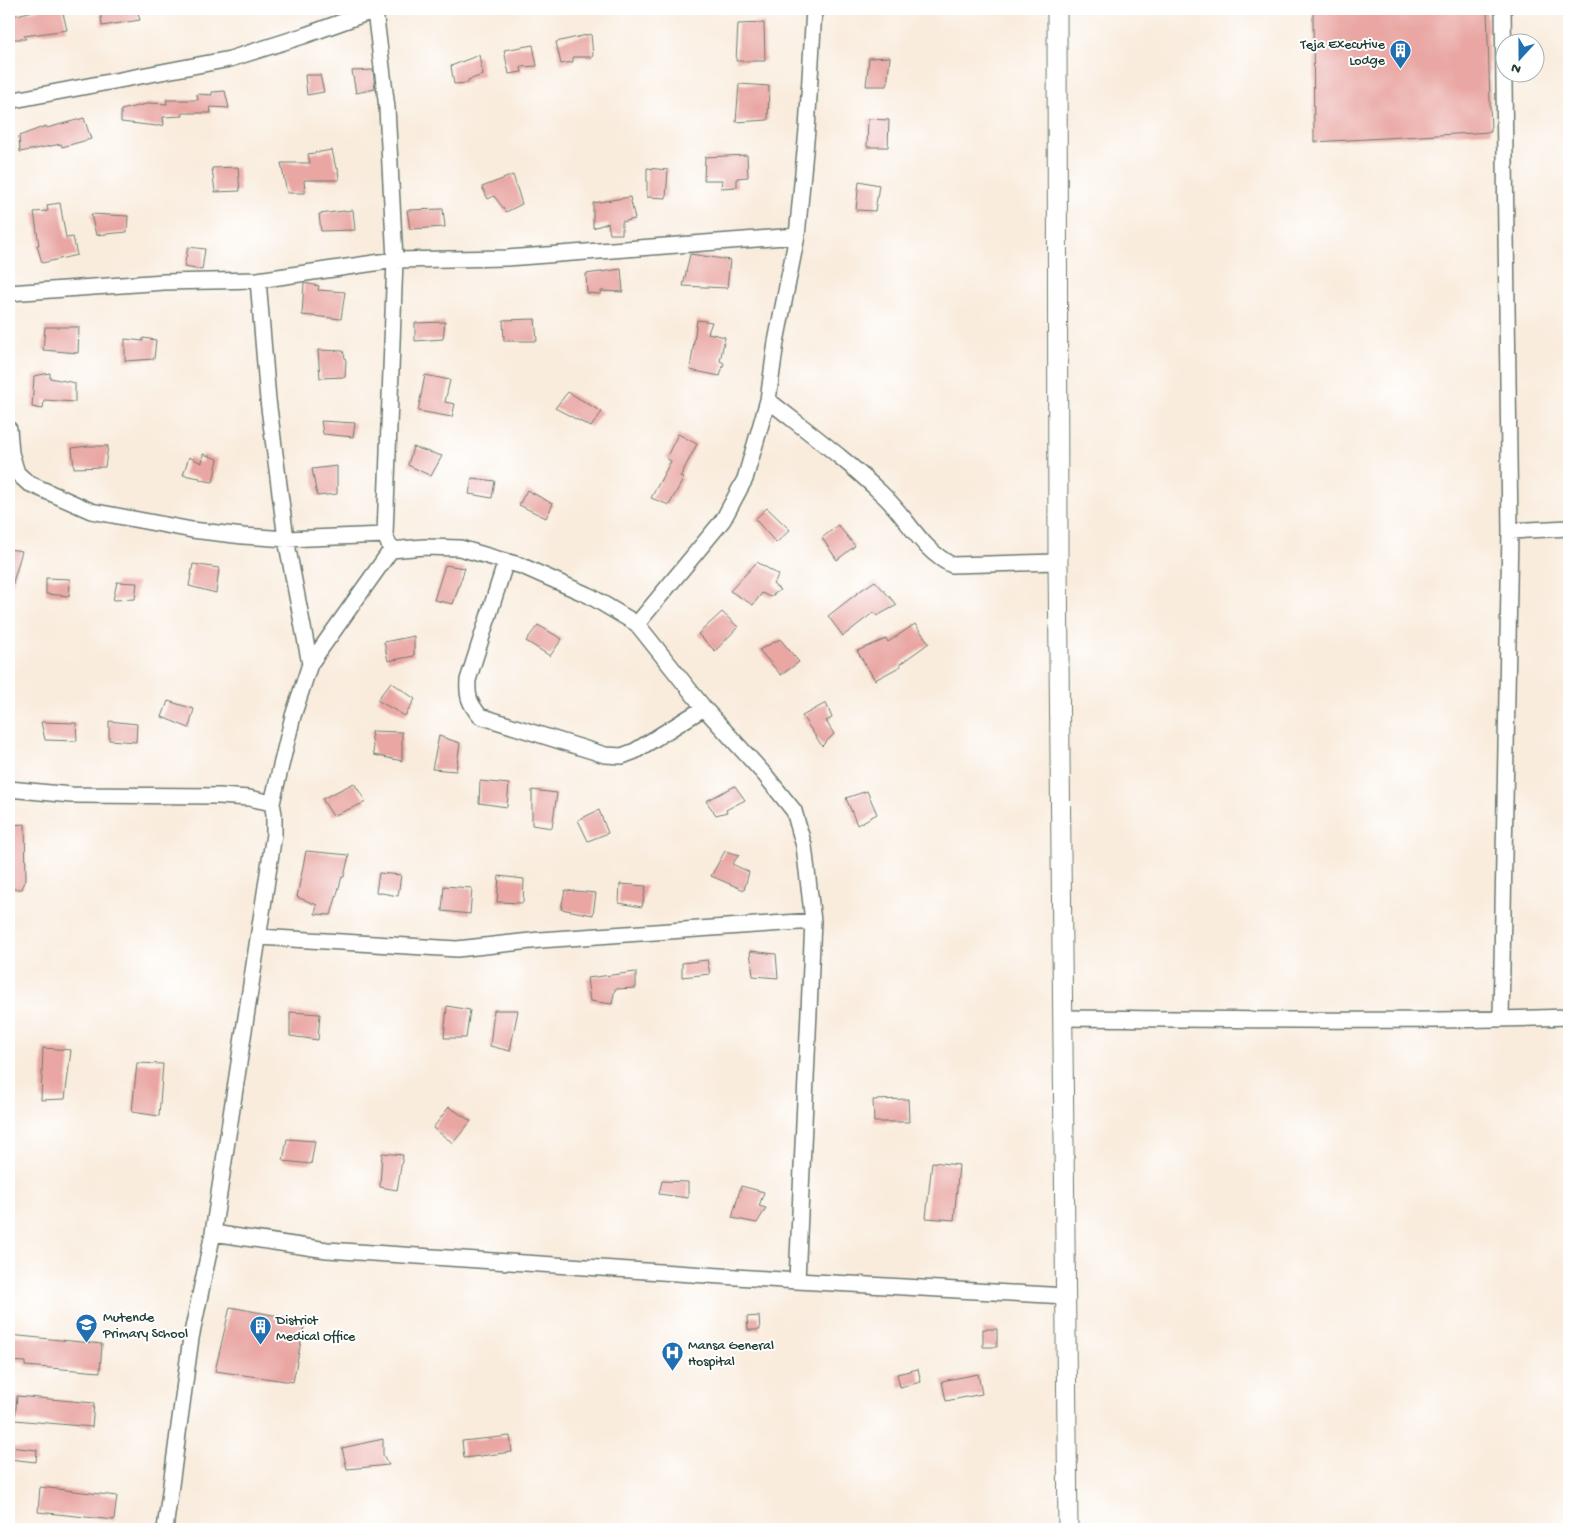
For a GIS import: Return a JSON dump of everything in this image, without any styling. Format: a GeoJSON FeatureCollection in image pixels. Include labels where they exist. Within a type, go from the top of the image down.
{"type":"FeatureCollection","features":[{"type":"Feature","properties":{"kind":"main road"},"geometry":{"type":"LineString","coordinates":[[1057,9],[1058,562],[1068,1529]]}},
{"type":"Feature","properties":{"kind":"street"},"geometry":{"type":"LineString","coordinates":[[637,624],[723,520],[745,479],[768,400],[776,342],[797,236],[807,130],[814,9]]}},
{"type":"Feature","properties":{"kind":"street"},"geometry":{"type":"LineString","coordinates":[[1501,1019],[1510,532],[1503,9]]}},
{"type":"Feature","properties":{"kind":"street"},"geometry":{"type":"LineString","coordinates":[[9,101],[230,59],[376,10],[387,108],[395,260],[385,535],[391,550]]}},
{"type":"Feature","properties":{"kind":"street"},"geometry":{"type":"LineString","coordinates":[[9,293],[164,282],[258,280],[395,260],[507,258],[797,236]]}},
{"type":"Feature","properties":{"kind":"street"},"geometry":{"type":"LineString","coordinates":[[258,280],[268,400],[286,539],[310,664]]}},
{"type":"Feature","properties":{"kind":"street"},"geometry":{"type":"LineString","coordinates":[[768,400],[861,474],[885,496],[925,546],[941,560],[952,565],[1058,562]]}},
{"type":"Feature","properties":{"kind":"street"},"geometry":{"type":"LineString","coordinates":[[9,428],[11,453],[17,473],[28,483],[92,511],[192,530],[286,539],[385,535]]}},
{"type":"Feature","properties":{"kind":"street"},"geometry":{"type":"LineString","coordinates":[[1510,532],[1569,528]]}},
{"type":"Feature","properties":{"kind":"street"},"geometry":{"type":"LineString","coordinates":[[164,1529],[191,1338],[213,1234],[259,937],[274,834],[272,803],[293,716],[310,664],[391,550],[424,547],[460,548],[506,561],[522,566],[590,596],[637,624],[704,708],[765,775],[794,811],[804,846],[813,921],[796,1280]]}},
{"type":"Feature","properties":{"kind":"street"},"geometry":{"type":"LineString","coordinates":[[506,561],[468,680],[471,706],[480,716],[605,755],[622,756],[635,751],[704,708]]}},
{"type":"Feature","properties":{"kind":"street"},"geometry":{"type":"LineString","coordinates":[[9,789],[71,795],[219,796],[249,798],[272,803]]}},
{"type":"Feature","properties":{"kind":"street"},"geometry":{"type":"LineString","coordinates":[[259,937],[457,949],[540,940],[813,921]]}},
{"type":"Feature","properties":{"kind":"street"},"geometry":{"type":"LineString","coordinates":[[1064,1018],[1501,1019],[1569,1017]]}},
{"type":"Feature","properties":{"kind":"street"},"geometry":{"type":"LineString","coordinates":[[213,1234],[327,1250],[1066,1296]]}},
{"type":"Feature","properties":{"kind":"building"},"geometry":{"type":"Polygon","coordinates":[[[41,9],[62,9],[67,30],[24,36],[26,39],[12,39],[9,29],[9,17],[41,9]]]}},
{"type":"Feature","properties":{"kind":"building"},"geometry":{"type":"Polygon","coordinates":[[[100,9],[137,9],[140,20],[102,26],[100,9]]]}},
{"type":"Feature","properties":{"kind":"building","name":"Teja Executive Lodge"},"geometry":{"type":"Polygon","coordinates":[[[1313,9],[1487,9],[1491,132],[1314,142],[1313,9]]]}},
{"type":"Feature","properties":{"kind":"building"},"geometry":{"type":"Polygon","coordinates":[[[764,23],[765,61],[736,61],[738,24],[764,23]]]}},
{"type":"Feature","properties":{"kind":"building"},"geometry":{"type":"Polygon","coordinates":[[[591,34],[593,57],[573,57],[573,62],[561,64],[556,42],[591,34]]]}},
{"type":"Feature","properties":{"kind":"building"},"geometry":{"type":"Polygon","coordinates":[[[533,45],[537,66],[521,67],[522,72],[509,74],[504,50],[533,45]]]}},
{"type":"Feature","properties":{"kind":"building"},"geometry":{"type":"Polygon","coordinates":[[[479,55],[483,75],[468,80],[468,83],[454,84],[451,66],[479,55]]]}},
{"type":"Feature","properties":{"kind":"building"},"geometry":{"type":"Polygon","coordinates":[[[890,57],[887,86],[866,86],[869,58],[890,57]]]}},
{"type":"Feature","properties":{"kind":"building"},"geometry":{"type":"Polygon","coordinates":[[[373,70],[375,89],[356,93],[352,71],[373,70]]]}},
{"type":"Feature","properties":{"kind":"building"},"geometry":{"type":"Polygon","coordinates":[[[305,75],[320,75],[324,92],[307,95],[305,75]]]}},
{"type":"Feature","properties":{"kind":"building"},"geometry":{"type":"Polygon","coordinates":[[[739,84],[769,86],[768,120],[736,122],[739,84]]]}},
{"type":"Feature","properties":{"kind":"building"},"geometry":{"type":"Polygon","coordinates":[[[225,91],[229,108],[210,107],[211,113],[182,113],[183,116],[163,117],[164,125],[157,126],[121,122],[121,110],[151,103],[167,104],[166,100],[198,100],[197,94],[212,95],[212,92],[225,91]]]}},
{"type":"Feature","properties":{"kind":"building"},"geometry":{"type":"Polygon","coordinates":[[[84,118],[91,139],[62,147],[61,144],[20,152],[19,136],[46,126],[47,128],[84,118]]]}},
{"type":"Feature","properties":{"kind":"building"},"geometry":{"type":"Polygon","coordinates":[[[868,119],[889,120],[888,147],[867,147],[868,119]]]}},
{"type":"Feature","properties":{"kind":"building"},"geometry":{"type":"Polygon","coordinates":[[[332,150],[336,168],[338,168],[339,180],[304,180],[305,193],[287,193],[281,163],[310,163],[308,154],[332,150]]]}},
{"type":"Feature","properties":{"kind":"building"},"geometry":{"type":"Polygon","coordinates":[[[747,155],[748,177],[737,178],[737,187],[721,188],[722,180],[704,180],[705,157],[747,155]]]}},
{"type":"Feature","properties":{"kind":"building"},"geometry":{"type":"Polygon","coordinates":[[[238,167],[240,191],[215,192],[212,168],[238,167]]]}},
{"type":"Feature","properties":{"kind":"building"},"geometry":{"type":"Polygon","coordinates":[[[647,168],[668,170],[666,198],[647,197],[647,168]]]}},
{"type":"Feature","properties":{"kind":"building"},"geometry":{"type":"Polygon","coordinates":[[[513,175],[522,204],[506,212],[494,196],[488,199],[482,187],[513,175]]]}},
{"type":"Feature","properties":{"kind":"building"},"geometry":{"type":"Polygon","coordinates":[[[859,181],[879,185],[875,211],[856,210],[859,181]]]}},
{"type":"Feature","properties":{"kind":"building"},"geometry":{"type":"Polygon","coordinates":[[[630,197],[635,219],[622,222],[622,234],[610,234],[608,223],[593,228],[593,203],[630,197]]]}},
{"type":"Feature","properties":{"kind":"building"},"geometry":{"type":"Polygon","coordinates":[[[60,203],[66,238],[73,237],[77,255],[42,263],[37,245],[39,245],[34,212],[48,211],[47,205],[60,203]]]}},
{"type":"Feature","properties":{"kind":"building"},"geometry":{"type":"Polygon","coordinates":[[[443,209],[445,227],[410,229],[407,210],[443,209]]]}},
{"type":"Feature","properties":{"kind":"building"},"geometry":{"type":"Polygon","coordinates":[[[353,210],[355,230],[321,231],[319,214],[353,210]]]}},
{"type":"Feature","properties":{"kind":"building"},"geometry":{"type":"Polygon","coordinates":[[[91,214],[128,216],[127,232],[96,235],[91,214]]]}},
{"type":"Feature","properties":{"kind":"building"},"geometry":{"type":"Polygon","coordinates":[[[188,247],[205,249],[202,270],[184,267],[188,247]]]}},
{"type":"Feature","properties":{"kind":"building"},"geometry":{"type":"Polygon","coordinates":[[[690,254],[730,260],[727,288],[683,286],[690,254]]]}},
{"type":"Feature","properties":{"kind":"building"},"geometry":{"type":"Polygon","coordinates":[[[621,269],[623,292],[601,291],[601,294],[587,293],[586,274],[621,269]]]}},
{"type":"Feature","properties":{"kind":"building"},"geometry":{"type":"Polygon","coordinates":[[[304,283],[319,286],[318,290],[345,292],[341,319],[302,315],[304,283]]]}},
{"type":"Feature","properties":{"kind":"building"},"geometry":{"type":"Polygon","coordinates":[[[535,319],[537,341],[504,341],[503,320],[535,319]]]}},
{"type":"Feature","properties":{"kind":"building"},"geometry":{"type":"Polygon","coordinates":[[[697,320],[712,322],[708,333],[725,337],[720,361],[724,363],[720,376],[690,370],[697,320]]]}},
{"type":"Feature","properties":{"kind":"building"},"geometry":{"type":"Polygon","coordinates":[[[445,322],[443,339],[415,341],[415,323],[445,322]]]}},
{"type":"Feature","properties":{"kind":"building"},"geometry":{"type":"Polygon","coordinates":[[[45,327],[79,327],[78,353],[43,350],[45,327]]]}},
{"type":"Feature","properties":{"kind":"building"},"geometry":{"type":"Polygon","coordinates":[[[143,338],[156,340],[154,359],[125,361],[125,339],[143,341],[143,338]]]}},
{"type":"Feature","properties":{"kind":"building"},"geometry":{"type":"Polygon","coordinates":[[[318,350],[343,351],[346,361],[345,377],[320,378],[318,350]]]}},
{"type":"Feature","properties":{"kind":"building"},"geometry":{"type":"Polygon","coordinates":[[[50,373],[50,378],[75,383],[75,402],[44,400],[43,409],[32,407],[34,376],[50,373]]]}},
{"type":"Feature","properties":{"kind":"building"},"geometry":{"type":"Polygon","coordinates":[[[425,375],[450,380],[445,402],[455,404],[452,417],[418,411],[425,375]]]}},
{"type":"Feature","properties":{"kind":"building"},"geometry":{"type":"Polygon","coordinates":[[[568,392],[602,412],[591,427],[555,408],[568,392]]]}},
{"type":"Feature","properties":{"kind":"building"},"geometry":{"type":"Polygon","coordinates":[[[321,421],[355,423],[353,437],[323,434],[321,421]]]}},
{"type":"Feature","properties":{"kind":"building"},"geometry":{"type":"Polygon","coordinates":[[[678,434],[697,444],[680,477],[684,478],[669,505],[651,498],[671,461],[666,458],[678,434]]]}},
{"type":"Feature","properties":{"kind":"building"},"geometry":{"type":"Polygon","coordinates":[[[108,446],[105,467],[74,468],[72,448],[108,446]]]}},
{"type":"Feature","properties":{"kind":"building"},"geometry":{"type":"Polygon","coordinates":[[[413,447],[442,456],[431,476],[408,465],[413,447]]]}},
{"type":"Feature","properties":{"kind":"building"},"geometry":{"type":"Polygon","coordinates":[[[203,454],[218,459],[213,482],[183,475],[189,457],[202,463],[203,454]]]}},
{"type":"Feature","properties":{"kind":"building"},"geometry":{"type":"Polygon","coordinates":[[[337,466],[337,494],[317,496],[312,469],[337,466]]]}},
{"type":"Feature","properties":{"kind":"building"},"geometry":{"type":"Polygon","coordinates":[[[472,478],[495,481],[492,498],[469,494],[472,478]]]}},
{"type":"Feature","properties":{"kind":"building"},"geometry":{"type":"Polygon","coordinates":[[[527,490],[553,504],[546,518],[519,505],[527,490]]]}},
{"type":"Feature","properties":{"kind":"building"},"geometry":{"type":"Polygon","coordinates":[[[767,508],[790,530],[776,543],[755,519],[767,508]]]}},
{"type":"Feature","properties":{"kind":"building"},"geometry":{"type":"Polygon","coordinates":[[[838,525],[855,546],[837,560],[822,538],[838,525]]]}},
{"type":"Feature","properties":{"kind":"building"},"geometry":{"type":"Polygon","coordinates":[[[9,549],[22,551],[12,586],[9,586],[9,549]]]}},
{"type":"Feature","properties":{"kind":"building"},"geometry":{"type":"Polygon","coordinates":[[[757,562],[779,575],[773,584],[780,590],[770,597],[762,593],[753,605],[730,591],[757,562]]]}},
{"type":"Feature","properties":{"kind":"building"},"geometry":{"type":"Polygon","coordinates":[[[193,564],[219,568],[216,593],[189,586],[193,564]]]}},
{"type":"Feature","properties":{"kind":"building"},"geometry":{"type":"Polygon","coordinates":[[[445,565],[465,568],[453,604],[434,600],[445,565]]]}},
{"type":"Feature","properties":{"kind":"building"},"geometry":{"type":"Polygon","coordinates":[[[46,578],[70,579],[69,596],[46,594],[46,578]]]}},
{"type":"Feature","properties":{"kind":"building"},"geometry":{"type":"Polygon","coordinates":[[[875,581],[897,605],[877,616],[874,612],[843,636],[828,616],[875,581]]]}},
{"type":"Feature","properties":{"kind":"building"},"geometry":{"type":"Polygon","coordinates":[[[117,582],[137,583],[135,599],[113,600],[117,582]]]}},
{"type":"Feature","properties":{"kind":"building"},"geometry":{"type":"Polygon","coordinates":[[[722,612],[738,627],[715,651],[698,634],[722,612]]]}},
{"type":"Feature","properties":{"kind":"building"},"geometry":{"type":"Polygon","coordinates":[[[915,624],[929,643],[900,664],[901,666],[875,680],[857,651],[886,639],[888,642],[915,624]]]}},
{"type":"Feature","properties":{"kind":"building"},"geometry":{"type":"Polygon","coordinates":[[[538,625],[562,639],[550,656],[526,641],[538,625]]]}},
{"type":"Feature","properties":{"kind":"building"},"geometry":{"type":"Polygon","coordinates":[[[414,636],[414,656],[388,661],[384,642],[414,636]]]}},
{"type":"Feature","properties":{"kind":"building"},"geometry":{"type":"Polygon","coordinates":[[[780,639],[799,662],[781,675],[759,650],[780,639]]]}},
{"type":"Feature","properties":{"kind":"building"},"geometry":{"type":"Polygon","coordinates":[[[391,682],[415,699],[405,716],[377,700],[391,682]]]}},
{"type":"Feature","properties":{"kind":"building"},"geometry":{"type":"Polygon","coordinates":[[[168,701],[194,709],[189,728],[162,717],[168,701]]]}},
{"type":"Feature","properties":{"kind":"building"},"geometry":{"type":"Polygon","coordinates":[[[826,703],[832,718],[826,721],[834,734],[822,746],[802,716],[826,703]]]}},
{"type":"Feature","properties":{"kind":"building"},"geometry":{"type":"Polygon","coordinates":[[[109,721],[137,724],[136,742],[109,740],[109,721]]]}},
{"type":"Feature","properties":{"kind":"building"},"geometry":{"type":"Polygon","coordinates":[[[41,722],[76,723],[77,741],[45,740],[41,722]]]}},
{"type":"Feature","properties":{"kind":"building"},"geometry":{"type":"Polygon","coordinates":[[[371,731],[402,732],[402,761],[374,755],[371,731]]]}},
{"type":"Feature","properties":{"kind":"building"},"geometry":{"type":"Polygon","coordinates":[[[439,736],[460,743],[456,771],[432,769],[439,736]]]}},
{"type":"Feature","properties":{"kind":"building"},"geometry":{"type":"Polygon","coordinates":[[[480,781],[509,784],[507,807],[479,803],[480,781]]]}},
{"type":"Feature","properties":{"kind":"building"},"geometry":{"type":"Polygon","coordinates":[[[354,783],[366,802],[333,816],[322,799],[354,783]]]}},
{"type":"Feature","properties":{"kind":"building"},"geometry":{"type":"Polygon","coordinates":[[[735,786],[745,800],[726,810],[727,812],[716,815],[706,801],[735,786]]]}},
{"type":"Feature","properties":{"kind":"building"},"geometry":{"type":"Polygon","coordinates":[[[532,790],[557,793],[552,828],[532,825],[532,790]]]}},
{"type":"Feature","properties":{"kind":"building"},"geometry":{"type":"Polygon","coordinates":[[[867,791],[877,814],[857,825],[846,798],[867,791]]]}},
{"type":"Feature","properties":{"kind":"building"},"geometry":{"type":"Polygon","coordinates":[[[599,810],[608,833],[588,841],[578,820],[599,810]]]}},
{"type":"Feature","properties":{"kind":"building"},"geometry":{"type":"Polygon","coordinates":[[[25,824],[26,879],[22,889],[9,889],[9,825],[25,824]]]}},
{"type":"Feature","properties":{"kind":"building"},"geometry":{"type":"Polygon","coordinates":[[[306,851],[349,855],[344,877],[342,877],[331,915],[315,914],[317,905],[297,897],[306,851]]]}},
{"type":"Feature","properties":{"kind":"building"},"geometry":{"type":"Polygon","coordinates":[[[725,851],[739,855],[732,864],[749,872],[744,890],[711,876],[725,851]]]}},
{"type":"Feature","properties":{"kind":"building"},"geometry":{"type":"Polygon","coordinates":[[[379,873],[401,875],[398,896],[376,892],[379,873]]]}},
{"type":"Feature","properties":{"kind":"building"},"geometry":{"type":"Polygon","coordinates":[[[499,876],[524,879],[523,903],[497,902],[499,876]]]}},
{"type":"Feature","properties":{"kind":"building"},"geometry":{"type":"Polygon","coordinates":[[[620,884],[646,886],[642,907],[619,903],[620,884]]]}},
{"type":"Feature","properties":{"kind":"building"},"geometry":{"type":"Polygon","coordinates":[[[444,886],[472,888],[470,914],[442,911],[444,886]]]}},
{"type":"Feature","properties":{"kind":"building"},"geometry":{"type":"Polygon","coordinates":[[[565,890],[596,893],[593,915],[561,909],[565,890]]]}},
{"type":"Feature","properties":{"kind":"building"},"geometry":{"type":"Polygon","coordinates":[[[750,951],[776,954],[778,978],[753,976],[750,951]]]}},
{"type":"Feature","properties":{"kind":"building"},"geometry":{"type":"Polygon","coordinates":[[[707,960],[710,974],[682,977],[682,963],[707,960]]]}},
{"type":"Feature","properties":{"kind":"building"},"geometry":{"type":"Polygon","coordinates":[[[636,972],[636,988],[615,989],[612,1004],[590,1001],[587,978],[636,972]]]}},
{"type":"Feature","properties":{"kind":"building"},"geometry":{"type":"Polygon","coordinates":[[[447,1006],[470,1010],[466,1038],[444,1038],[447,1006]]]}},
{"type":"Feature","properties":{"kind":"building"},"geometry":{"type":"Polygon","coordinates":[[[494,1010],[518,1010],[510,1051],[490,1046],[494,1010]]]}},
{"type":"Feature","properties":{"kind":"building"},"geometry":{"type":"Polygon","coordinates":[[[290,1012],[320,1014],[318,1040],[290,1036],[290,1012]]]}},
{"type":"Feature","properties":{"kind":"building"},"geometry":{"type":"Polygon","coordinates":[[[43,1048],[71,1050],[65,1099],[41,1100],[43,1048]]]}},
{"type":"Feature","properties":{"kind":"building"},"geometry":{"type":"Polygon","coordinates":[[[137,1063],[163,1064],[159,1116],[132,1112],[137,1063]]]}},
{"type":"Feature","properties":{"kind":"building"},"geometry":{"type":"Polygon","coordinates":[[[908,1099],[909,1122],[874,1122],[873,1100],[908,1099]]]}},
{"type":"Feature","properties":{"kind":"building"},"geometry":{"type":"Polygon","coordinates":[[[449,1107],[471,1121],[453,1143],[433,1128],[449,1107]]]}},
{"type":"Feature","properties":{"kind":"building"},"geometry":{"type":"Polygon","coordinates":[[[287,1139],[315,1141],[311,1164],[283,1161],[287,1139]]]}},
{"type":"Feature","properties":{"kind":"building"},"geometry":{"type":"Polygon","coordinates":[[[382,1153],[403,1155],[397,1190],[380,1187],[382,1153]]]}},
{"type":"Feature","properties":{"kind":"building"},"geometry":{"type":"Polygon","coordinates":[[[932,1162],[959,1165],[954,1220],[926,1218],[932,1162]]]}},
{"type":"Feature","properties":{"kind":"building"},"geometry":{"type":"Polygon","coordinates":[[[662,1181],[688,1182],[688,1198],[659,1194],[662,1181]]]}},
{"type":"Feature","properties":{"kind":"building"},"geometry":{"type":"Polygon","coordinates":[[[741,1186],[764,1192],[759,1206],[766,1208],[757,1223],[732,1218],[741,1186]]]}},
{"type":"Feature","properties":{"kind":"building","name":"District Medical Office"},"geometry":{"type":"Polygon","coordinates":[[[230,1307],[305,1321],[293,1382],[215,1371],[230,1307]]]}},
{"type":"Feature","properties":{"kind":"building"},"geometry":{"type":"Polygon","coordinates":[[[759,1316],[760,1330],[748,1330],[747,1317],[759,1316]]]}},
{"type":"Feature","properties":{"kind":"building"},"geometry":{"type":"Polygon","coordinates":[[[983,1329],[997,1329],[997,1347],[983,1347],[983,1329]]]}},
{"type":"Feature","properties":{"kind":"building"},"geometry":{"type":"Polygon","coordinates":[[[9,1335],[102,1344],[100,1372],[25,1366],[25,1362],[9,1361],[9,1335]]]}},
{"type":"Feature","properties":{"kind":"building"},"geometry":{"type":"Polygon","coordinates":[[[918,1369],[921,1382],[900,1387],[897,1374],[918,1369]]]}},
{"type":"Feature","properties":{"kind":"building"},"geometry":{"type":"Polygon","coordinates":[[[978,1374],[982,1394],[946,1401],[942,1381],[978,1374]]]}},
{"type":"Feature","properties":{"kind":"building"},"geometry":{"type":"Polygon","coordinates":[[[17,1396],[94,1403],[92,1427],[15,1420],[17,1396]]]}},
{"type":"Feature","properties":{"kind":"building"},"geometry":{"type":"Polygon","coordinates":[[[510,1436],[512,1452],[464,1458],[462,1441],[510,1436]]]}},
{"type":"Feature","properties":{"kind":"building"},"geometry":{"type":"Polygon","coordinates":[[[383,1439],[383,1455],[389,1465],[347,1469],[342,1448],[383,1439]]]}},
{"type":"Feature","properties":{"kind":"building"},"geometry":{"type":"Polygon","coordinates":[[[9,1447],[37,1450],[36,1462],[9,1459],[9,1447]]]}},
{"type":"Feature","properties":{"kind":"building"},"geometry":{"type":"Polygon","coordinates":[[[40,1487],[117,1496],[114,1520],[38,1512],[40,1487]]]}},
{"type":"Feature","properties":{"kind":"place","name":"Teja Executive Lodge"},"geometry":{"type":"Point","coordinates":[1401,70]}},
{"type":"Feature","properties":{"kind":"place","name":"Mutende Primary School"},"geometry":{"type":"Point","coordinates":[87,1343]}},
{"type":"Feature","properties":{"kind":"place","name":"District Medical Office"},"geometry":{"type":"Point","coordinates":[260,1346]}},
{"type":"Feature","properties":{"kind":"place","name":"Mansa General Hospital"},"geometry":{"type":"Point","coordinates":[672,1371]}}]}
